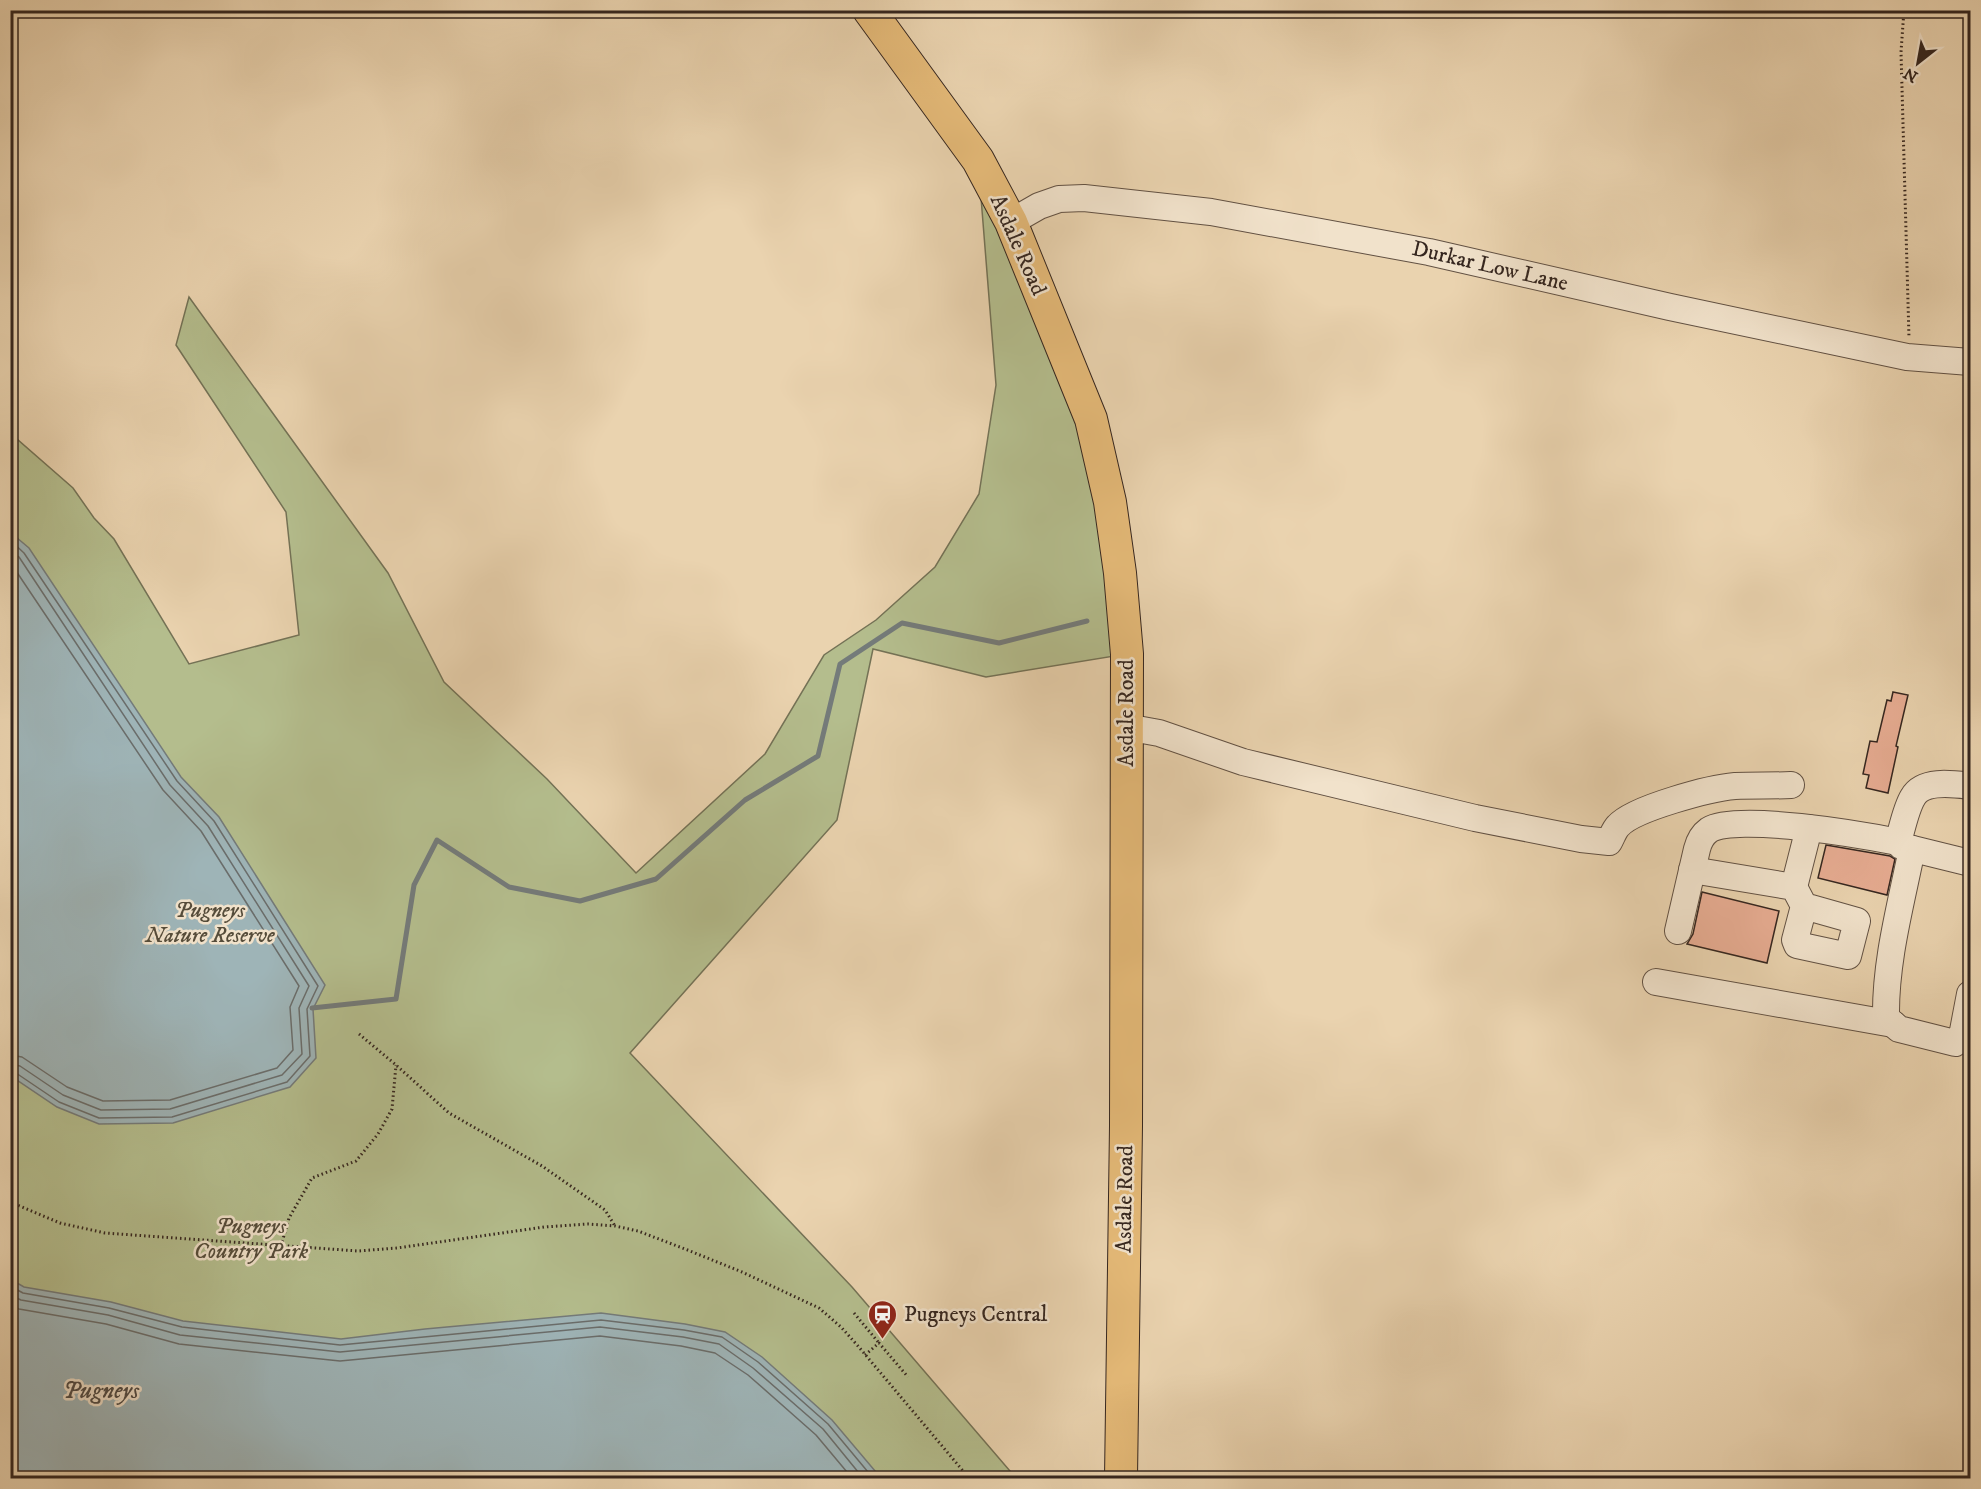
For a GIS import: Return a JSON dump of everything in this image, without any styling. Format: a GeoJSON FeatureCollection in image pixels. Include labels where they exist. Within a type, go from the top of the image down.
{"type":"FeatureCollection","features":[{"type":"Feature","properties":{"kind":"main road","name":"Asdale Road"},"geometry":{"type":"LineString","coordinates":[[869,10],[978,160],[1011,222],[1091,419],[1110,502],[1120,573],[1127,654],[1126,1126],[1121,1479]]}},
{"type":"Feature","properties":{"kind":"street","name":"Durkar Low Lane"},"geometry":{"type":"LineString","coordinates":[[1011,222],[1039,206],[1059,199],[1084,198],[1211,212],[1429,252],[1907,357],[1971,362]]}},
{"type":"Feature","properties":{"kind":"street"},"geometry":{"type":"LineString","coordinates":[[1126,727],[1159,733],[1243,762],[1475,818],[1581,839],[1609,842],[1618,826],[1630,818],[1646,810],[1703,792],[1733,786],[1791,785]]}},
{"type":"Feature","properties":{"kind":"street"},"geometry":{"type":"LineString","coordinates":[[1971,786],[1950,783],[1922,788],[1913,796],[1886,999],[1886,1018],[1899,1029],[1955,1043],[1962,1036],[1971,994]]}},
{"type":"Feature","properties":{"kind":"street"},"geometry":{"type":"LineString","coordinates":[[1678,931],[1701,838],[1710,829],[1727,824],[1833,830],[1905,845],[1971,863]]}},
{"type":"Feature","properties":{"kind":"street"},"geometry":{"type":"LineString","coordinates":[[1692,870],[1799,896],[1809,828]]}},
{"type":"Feature","properties":{"kind":"street"},"geometry":{"type":"LineString","coordinates":[[1656,982],[1893,1024]]}},
{"type":"Feature","properties":{"kind":"path"},"geometry":{"type":"LineString","coordinates":[[1904,10],[1901,52],[1910,334],[1907,357]]}},
{"type":"Feature","properties":{"kind":"path"},"geometry":{"type":"LineString","coordinates":[[359,1034],[449,1113],[542,1166],[605,1210],[615,1226]]}},
{"type":"Feature","properties":{"kind":"path"},"geometry":{"type":"LineString","coordinates":[[281,1246],[289,1218],[312,1178],[356,1161],[378,1134],[392,1109],[396,1065]]}},
{"type":"Feature","properties":{"kind":"path"},"geometry":{"type":"LineString","coordinates":[[10,1202],[60,1222],[105,1233],[358,1251],[397,1248],[544,1227],[588,1224],[638,1231],[742,1272],[819,1308],[841,1327],[969,1479]]}},
{"type":"Feature","properties":{"kind":"path"},"geometry":{"type":"LineString","coordinates":[[854,1313],[908,1377]]}},
{"type":"Feature","properties":{"kind":"path"},"geometry":{"type":"LineString","coordinates":[[865,1355],[879,1343]]}},
{"type":"Feature","properties":{"kind":"green space","name":"Pugneys Country Park"},"geometry":{"type":"Polygon","coordinates":[[[978,160],[1061,342],[1127,654],[986,677],[873,649],[837,820],[630,1053],[852,1287],[1016,1478],[11,1478],[10,433],[73,488],[94,518],[114,539],[189,664],[299,635],[286,512],[176,345],[189,297],[388,573],[444,682],[547,779],[636,873],[765,754],[824,655],[876,620],[935,567],[979,494],[996,385],[978,160]]]}},
{"type":"Feature","properties":{"kind":"water"},"geometry":{"type":"Polygon","coordinates":[[[10,532],[29,548],[181,777],[219,817],[325,985],[313,1009],[316,1058],[290,1087],[173,1123],[99,1124],[57,1107],[11,1076],[10,532]]]}},
{"type":"Feature","properties":{"kind":"water","name":"Pugneys"},"geometry":{"type":"Polygon","coordinates":[[[10,1279],[24,1287],[111,1302],[183,1321],[341,1339],[601,1313],[685,1324],[725,1332],[762,1357],[832,1420],[881,1478],[11,1478],[10,1279]]]}},
{"type":"Feature","properties":{"kind":"building"},"geometry":{"type":"Polygon","coordinates":[[[1893,692],[1908,695],[1888,793],[1866,788],[1869,775],[1863,774],[1870,741],[1877,742],[1887,700],[1891,701],[1893,692]]]}},
{"type":"Feature","properties":{"kind":"building"},"geometry":{"type":"Polygon","coordinates":[[[1826,845],[1890,856],[1895,859],[1887,895],[1818,878],[1826,845]]]}},
{"type":"Feature","properties":{"kind":"building"},"geometry":{"type":"Polygon","coordinates":[[[1702,892],[1779,911],[1767,963],[1687,944],[1693,934],[1702,892]]]}},
{"type":"Feature","properties":{"kind":"waterway"},"geometry":{"type":"LineString","coordinates":[[312,1008],[396,999],[414,885],[437,840],[509,887],[580,901],[656,879],[745,800],[818,756],[840,664],[902,623],[999,643],[1087,621]]}},
{"type":"Feature","properties":{"kind":"place","name":"Pugneys Central"},"geometry":{"type":"Point","coordinates":[883,1340]}},
{"type":"Feature","properties":{"kind":"park label","name":"Pugneys Nature Reserve"},"geometry":{"type":"Point","coordinates":[210,922]}}]}
